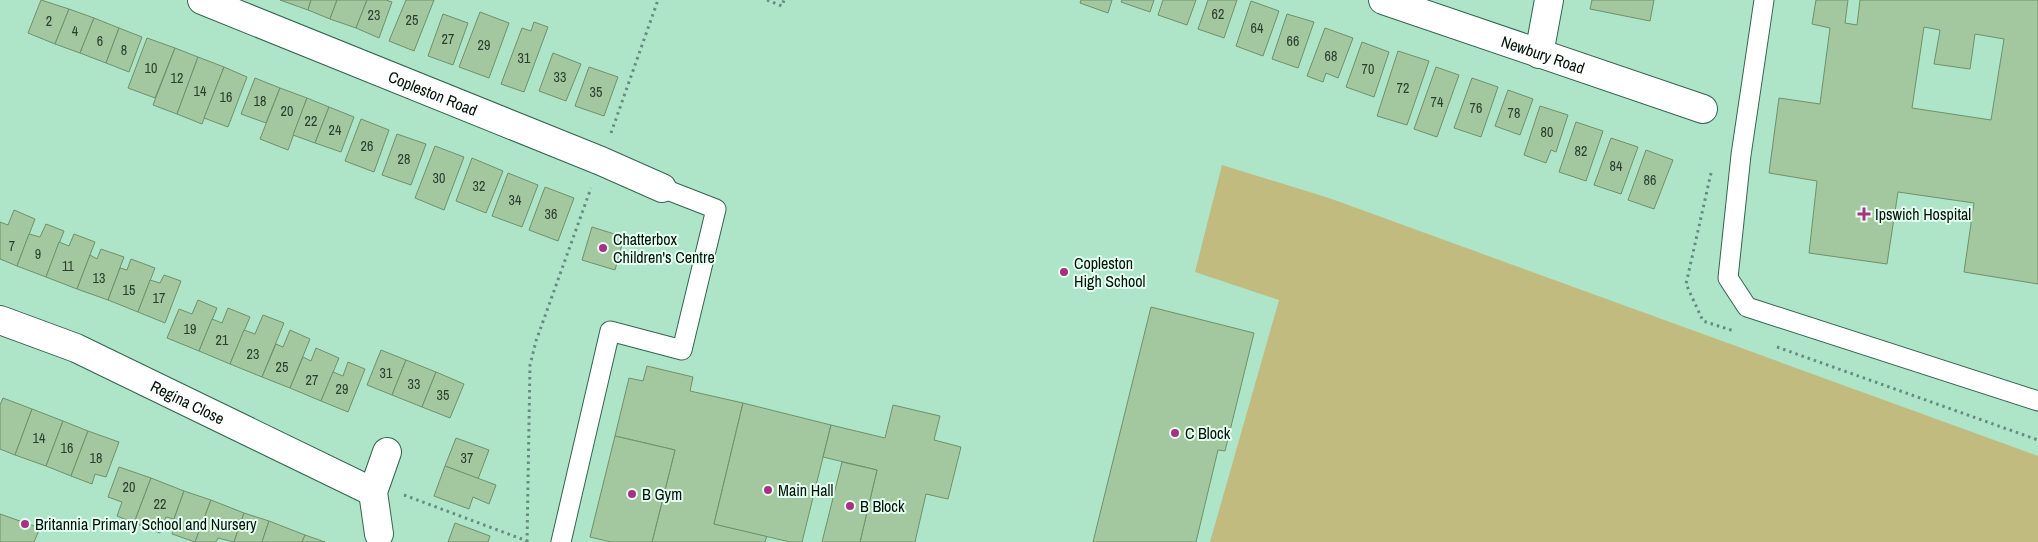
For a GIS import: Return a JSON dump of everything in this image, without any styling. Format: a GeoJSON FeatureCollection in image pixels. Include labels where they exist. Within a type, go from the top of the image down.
{"type":"FeatureCollection","features":[{"type":"Feature","properties":{"kind":"street","name":"Copleston Road"},"geometry":{"type":"LineString","coordinates":[[202,0],[601,161],[662,188]]}},
{"type":"Feature","properties":{"kind":"street","name":"Newbury Road"},"geometry":{"type":"LineString","coordinates":[[1382,0],[1703,109]]}},
{"type":"Feature","properties":{"kind":"street"},"geometry":{"type":"LineString","coordinates":[[1539,54],[1549,0]]}},
{"type":"Feature","properties":{"kind":"street","name":"Regina Close"},"geometry":{"type":"LineString","coordinates":[[0,320],[76,348],[373,492]]}},
{"type":"Feature","properties":{"kind":"street"},"geometry":{"type":"LineString","coordinates":[[379,534],[373,492],[387,452]]}},
{"type":"Feature","properties":{"kind":"lane"},"geometry":{"type":"LineString","coordinates":[[1764,0],[1741,155],[1728,278],[1747,308],[2038,401]]}},
{"type":"Feature","properties":{"kind":"lane"},"geometry":{"type":"LineString","coordinates":[[561,542],[610,331],[682,350],[716,209],[662,188]]}},
{"type":"Feature","properties":{"kind":"path"},"geometry":{"type":"LineString","coordinates":[[373,492],[401,494],[527,542],[530,365],[536,341],[658,0]]}},
{"type":"Feature","properties":{"kind":"path"},"geometry":{"type":"LineString","coordinates":[[767,0],[782,6],[784,0]]}},
{"type":"Feature","properties":{"kind":"shaded area"},"geometry":{"type":"Polygon","coordinates":[[[1222,165],[1329,198],[2038,456],[2038,542],[1210,542],[1279,300],[1195,272],[1222,165]]]}},
{"type":"Feature","properties":{"kind":"building"},"geometry":{"type":"Polygon","coordinates":[[[41,0],[69,9],[55,44],[28,33],[41,0]]]}},
{"type":"Feature","properties":{"kind":"building"},"geometry":{"type":"Polygon","coordinates":[[[280,0],[311,0],[308,10],[280,0]]]}},
{"type":"Feature","properties":{"kind":"building"},"geometry":{"type":"Polygon","coordinates":[[[311,0],[337,0],[330,19],[308,10],[311,0]]]}},
{"type":"Feature","properties":{"kind":"building"},"geometry":{"type":"Polygon","coordinates":[[[337,0],[367,0],[356,28],[330,19],[337,0]]]}},
{"type":"Feature","properties":{"kind":"building"},"geometry":{"type":"Polygon","coordinates":[[[367,0],[386,0],[392,2],[379,38],[356,28],[367,0]]]}},
{"type":"Feature","properties":{"kind":"building"},"geometry":{"type":"Polygon","coordinates":[[[406,0],[434,0],[414,51],[389,41],[406,0]]]}},
{"type":"Feature","properties":{"kind":"building"},"geometry":{"type":"Polygon","coordinates":[[[1081,0],[1112,0],[1108,13],[1080,3],[1081,0]]]}},
{"type":"Feature","properties":{"kind":"building"},"geometry":{"type":"Polygon","coordinates":[[[1122,0],[1154,0],[1150,12],[1121,2],[1122,0]]]}},
{"type":"Feature","properties":{"kind":"building"},"geometry":{"type":"Polygon","coordinates":[[[1163,0],[1196,0],[1187,25],[1158,15],[1163,0]]]}},
{"type":"Feature","properties":{"kind":"building"},"geometry":{"type":"Polygon","coordinates":[[[1208,0],[1237,0],[1224,38],[1198,29],[1208,0]]]}},
{"type":"Feature","properties":{"kind":"building"},"geometry":{"type":"Polygon","coordinates":[[[1592,0],[1654,0],[1650,21],[1590,9],[1592,0]]]}},
{"type":"Feature","properties":{"kind":"building"},"geometry":{"type":"Polygon","coordinates":[[[1816,0],[1848,0],[1845,23],[1857,25],[1860,0],[2038,0],[2038,284],[1964,272],[1974,203],[1898,192],[1887,264],[1809,253],[1817,181],[1769,173],[1779,98],[1820,104],[1830,28],[1812,24],[1816,0]],[[1924,27],[1912,108],[1991,120],[2004,39],[1975,34],[1970,69],[1934,64],[1940,30],[1924,27]]]}},
{"type":"Feature","properties":{"kind":"building"},"geometry":{"type":"Polygon","coordinates":[[[1251,1],[1279,11],[1263,56],[1236,46],[1251,1]]]}},
{"type":"Feature","properties":{"kind":"building"},"geometry":{"type":"Polygon","coordinates":[[[69,9],[94,18],[80,53],[55,44],[69,9]]]}},
{"type":"Feature","properties":{"kind":"building"},"geometry":{"type":"Polygon","coordinates":[[[480,12],[509,23],[489,78],[459,67],[480,12]]]}},
{"type":"Feature","properties":{"kind":"building"},"geometry":{"type":"Polygon","coordinates":[[[443,14],[468,23],[453,65],[428,56],[443,14]]]}},
{"type":"Feature","properties":{"kind":"building"},"geometry":{"type":"Polygon","coordinates":[[[1287,14],[1314,22],[1298,68],[1272,59],[1287,14]]]}},
{"type":"Feature","properties":{"kind":"building"},"geometry":{"type":"Polygon","coordinates":[[[94,18],[119,28],[106,63],[80,53],[94,18]]]}},
{"type":"Feature","properties":{"kind":"building"},"geometry":{"type":"Polygon","coordinates":[[[534,22],[548,27],[524,92],[501,84],[522,28],[531,31],[534,22]]]}},
{"type":"Feature","properties":{"kind":"building"},"geometry":{"type":"Polygon","coordinates":[[[119,28],[142,37],[129,72],[106,63],[119,28]]]}},
{"type":"Feature","properties":{"kind":"building"},"geometry":{"type":"Polygon","coordinates":[[[1325,28],[1353,38],[1338,78],[1326,73],[1323,82],[1307,76],[1325,28]]]}},
{"type":"Feature","properties":{"kind":"building"},"geometry":{"type":"Polygon","coordinates":[[[147,38],[175,48],[155,98],[128,88],[147,38]]]}},
{"type":"Feature","properties":{"kind":"building"},"geometry":{"type":"Polygon","coordinates":[[[1362,42],[1389,52],[1374,97],[1346,87],[1362,42]]]}},
{"type":"Feature","properties":{"kind":"building"},"geometry":{"type":"Polygon","coordinates":[[[175,48],[198,57],[177,114],[153,105],[175,48]]]}},
{"type":"Feature","properties":{"kind":"building"},"geometry":{"type":"Polygon","coordinates":[[[1398,51],[1429,61],[1407,125],[1377,116],[1398,51]]]}},
{"type":"Feature","properties":{"kind":"building"},"geometry":{"type":"Polygon","coordinates":[[[553,53],[581,64],[566,101],[539,91],[553,53]]]}},
{"type":"Feature","properties":{"kind":"building"},"geometry":{"type":"Polygon","coordinates":[[[198,57],[224,67],[202,124],[177,114],[198,57]]]}},
{"type":"Feature","properties":{"kind":"building"},"geometry":{"type":"Polygon","coordinates":[[[224,67],[247,77],[228,127],[204,118],[224,67]]]}},
{"type":"Feature","properties":{"kind":"building"},"geometry":{"type":"Polygon","coordinates":[[[589,67],[618,77],[604,116],[575,106],[589,67]]]}},
{"type":"Feature","properties":{"kind":"building"},"geometry":{"type":"Polygon","coordinates":[[[1436,67],[1459,75],[1437,137],[1414,129],[1436,67]]]}},
{"type":"Feature","properties":{"kind":"building"},"geometry":{"type":"Polygon","coordinates":[[[255,78],[280,88],[266,123],[241,114],[255,78]]]}},
{"type":"Feature","properties":{"kind":"building"},"geometry":{"type":"Polygon","coordinates":[[[1472,78],[1498,87],[1481,137],[1454,128],[1472,78]]]}},
{"type":"Feature","properties":{"kind":"building"},"geometry":{"type":"Polygon","coordinates":[[[280,88],[307,98],[288,150],[260,139],[280,88]]]}},
{"type":"Feature","properties":{"kind":"building"},"geometry":{"type":"Polygon","coordinates":[[[1508,90],[1533,99],[1520,135],[1495,126],[1508,90]]]}},
{"type":"Feature","properties":{"kind":"building"},"geometry":{"type":"Polygon","coordinates":[[[307,98],[329,107],[315,143],[293,135],[307,98]]]}},
{"type":"Feature","properties":{"kind":"building"},"geometry":{"type":"Polygon","coordinates":[[[1540,106],[1568,115],[1556,152],[1551,150],[1546,163],[1524,155],[1540,106]]]}},
{"type":"Feature","properties":{"kind":"building"},"geometry":{"type":"Polygon","coordinates":[[[329,107],[354,117],[341,152],[315,143],[329,107]]]}},
{"type":"Feature","properties":{"kind":"building"},"geometry":{"type":"Polygon","coordinates":[[[361,119],[389,130],[374,172],[345,161],[361,119]]]}},
{"type":"Feature","properties":{"kind":"building"},"geometry":{"type":"Polygon","coordinates":[[[1576,122],[1603,131],[1586,181],[1559,172],[1576,122]]]}},
{"type":"Feature","properties":{"kind":"building"},"geometry":{"type":"Polygon","coordinates":[[[397,134],[426,144],[411,185],[382,175],[397,134]]]}},
{"type":"Feature","properties":{"kind":"building"},"geometry":{"type":"Polygon","coordinates":[[[1611,138],[1638,147],[1621,194],[1594,185],[1611,138]]]}},
{"type":"Feature","properties":{"kind":"building"},"geometry":{"type":"Polygon","coordinates":[[[435,146],[464,157],[444,210],[415,198],[435,146]]]}},
{"type":"Feature","properties":{"kind":"building"},"geometry":{"type":"Polygon","coordinates":[[[1646,150],[1673,160],[1654,209],[1628,200],[1646,150]]]}},
{"type":"Feature","properties":{"kind":"building"},"geometry":{"type":"Polygon","coordinates":[[[472,158],[503,171],[486,213],[456,201],[472,158]]]}},
{"type":"Feature","properties":{"kind":"building"},"geometry":{"type":"Polygon","coordinates":[[[508,173],[538,185],[522,227],[492,216],[508,173]]]}},
{"type":"Feature","properties":{"kind":"building"},"geometry":{"type":"Polygon","coordinates":[[[545,187],[574,198],[558,241],[529,230],[545,187]]]}},
{"type":"Feature","properties":{"kind":"building"},"geometry":{"type":"Polygon","coordinates":[[[14,210],[35,219],[17,266],[0,259],[0,222],[8,225],[14,210]]]}},
{"type":"Feature","properties":{"kind":"building"},"geometry":{"type":"Polygon","coordinates":[[[46,224],[64,231],[46,277],[17,266],[29,234],[40,237],[46,224]]]}},
{"type":"Feature","properties":{"kind":"building","name":"Chatterbox Children's Centre"},"geometry":{"type":"Polygon","coordinates":[[[592,227],[624,237],[615,270],[582,260],[592,227]]]}},
{"type":"Feature","properties":{"kind":"building"},"geometry":{"type":"Polygon","coordinates":[[[74,234],[95,242],[77,289],[46,277],[59,242],[69,246],[74,234]]]}},
{"type":"Feature","properties":{"kind":"building"},"geometry":{"type":"Polygon","coordinates":[[[101,249],[124,257],[108,300],[77,289],[90,255],[97,259],[101,249]]]}},
{"type":"Feature","properties":{"kind":"building"},"geometry":{"type":"Polygon","coordinates":[[[131,259],[155,268],[138,312],[108,300],[120,268],[127,270],[131,259]]]}},
{"type":"Feature","properties":{"kind":"building"},"geometry":{"type":"Polygon","coordinates":[[[164,275],[181,281],[165,323],[138,312],[150,280],[160,283],[164,275]]]}},
{"type":"Feature","properties":{"kind":"building"},"geometry":{"type":"Polygon","coordinates":[[[198,300],[217,308],[199,351],[167,338],[179,309],[192,314],[198,300]]]}},
{"type":"Feature","properties":{"kind":"building","name":"C Block"},"geometry":{"type":"Polygon","coordinates":[[[1151,307],[1254,333],[1225,451],[1218,450],[1196,542],[1093,542],[1151,307]]]}},
{"type":"Feature","properties":{"kind":"building"},"geometry":{"type":"Polygon","coordinates":[[[228,308],[250,317],[230,364],[199,351],[212,319],[222,323],[228,308]]]}},
{"type":"Feature","properties":{"kind":"building"},"geometry":{"type":"Polygon","coordinates":[[[263,315],[284,323],[262,377],[230,364],[244,330],[255,334],[263,315]]]}},
{"type":"Feature","properties":{"kind":"building"},"geometry":{"type":"Polygon","coordinates":[[[290,330],[310,339],[290,388],[262,377],[276,344],[283,347],[290,330]]]}},
{"type":"Feature","properties":{"kind":"building"},"geometry":{"type":"Polygon","coordinates":[[[316,348],[339,358],[321,401],[290,388],[303,357],[311,361],[316,348]]]}},
{"type":"Feature","properties":{"kind":"building"},"geometry":{"type":"Polygon","coordinates":[[[381,350],[406,360],[392,395],[367,385],[381,350]]]}},
{"type":"Feature","properties":{"kind":"building"},"geometry":{"type":"Polygon","coordinates":[[[406,360],[436,372],[422,407],[392,395],[406,360]]]}},
{"type":"Feature","properties":{"kind":"building"},"geometry":{"type":"Polygon","coordinates":[[[348,362],[365,369],[348,412],[321,401],[333,372],[343,376],[348,362]]]}},
{"type":"Feature","properties":{"kind":"building"},"geometry":{"type":"Polygon","coordinates":[[[647,366],[693,377],[690,391],[743,403],[714,524],[767,536],[765,542],[652,542],[675,450],[615,436],[629,378],[643,381],[647,366]]]}},
{"type":"Feature","properties":{"kind":"building"},"geometry":{"type":"Polygon","coordinates":[[[436,372],[464,384],[450,418],[422,407],[436,372]]]}},
{"type":"Feature","properties":{"kind":"building"},"geometry":{"type":"Polygon","coordinates":[[[3,398],[32,409],[15,455],[0,449],[0,405],[3,398]]]}},
{"type":"Feature","properties":{"kind":"building","name":"Main Hall"},"geometry":{"type":"Polygon","coordinates":[[[743,403],[831,425],[802,542],[790,542],[714,524],[743,403]]]}},
{"type":"Feature","properties":{"kind":"building"},"geometry":{"type":"Polygon","coordinates":[[[893,405],[940,416],[934,440],[961,447],[948,499],[926,494],[915,542],[860,542],[877,470],[823,457],[831,425],[885,438],[893,405]]]}},
{"type":"Feature","properties":{"kind":"building"},"geometry":{"type":"Polygon","coordinates":[[[32,409],[63,421],[46,466],[15,455],[32,409]]]}},
{"type":"Feature","properties":{"kind":"building"},"geometry":{"type":"Polygon","coordinates":[[[63,421],[88,431],[71,476],[46,466],[63,421]]]}},
{"type":"Feature","properties":{"kind":"building"},"geometry":{"type":"Polygon","coordinates":[[[88,431],[119,442],[106,477],[95,474],[92,484],[71,476],[88,431]]]}},
{"type":"Feature","properties":{"kind":"building","name":"B Gym"},"geometry":{"type":"Polygon","coordinates":[[[615,436],[675,450],[652,542],[611,542],[590,537],[615,436]]]}},
{"type":"Feature","properties":{"kind":"building"},"geometry":{"type":"Polygon","coordinates":[[[456,438],[489,450],[478,479],[445,466],[456,438]]]}},
{"type":"Feature","properties":{"kind":"building","name":"B Block"},"geometry":{"type":"Polygon","coordinates":[[[842,462],[877,470],[860,542],[822,542],[842,462]]]}},
{"type":"Feature","properties":{"kind":"building"},"geometry":{"type":"Polygon","coordinates":[[[445,466],[496,485],[489,504],[473,497],[469,509],[434,496],[445,466]]]}},
{"type":"Feature","properties":{"kind":"building"},"geometry":{"type":"Polygon","coordinates":[[[119,467],[151,478],[134,523],[117,516],[122,502],[108,497],[119,467]]]}},
{"type":"Feature","properties":{"kind":"building"},"geometry":{"type":"Polygon","coordinates":[[[151,478],[184,491],[174,519],[166,517],[160,533],[134,523],[151,478]]]}},
{"type":"Feature","properties":{"kind":"building"},"geometry":{"type":"Polygon","coordinates":[[[184,491],[211,500],[195,542],[172,534],[177,520],[174,519],[184,491]]]}},
{"type":"Feature","properties":{"kind":"building"},"geometry":{"type":"Polygon","coordinates":[[[211,500],[244,513],[234,542],[218,538],[216,542],[195,542],[211,500]]]}},
{"type":"Feature","properties":{"kind":"building"},"geometry":{"type":"Polygon","coordinates":[[[244,513],[269,521],[262,542],[234,542],[244,513]]]}},
{"type":"Feature","properties":{"kind":"building"},"geometry":{"type":"Polygon","coordinates":[[[0,514],[40,528],[34,542],[0,542],[0,514]]]}},
{"type":"Feature","properties":{"kind":"building"},"geometry":{"type":"Polygon","coordinates":[[[269,521],[305,535],[302,542],[262,542],[269,521]]]}},
{"type":"Feature","properties":{"kind":"building"},"geometry":{"type":"Polygon","coordinates":[[[455,523],[490,536],[488,542],[448,542],[455,523]]]}},
{"type":"Feature","properties":{"kind":"building"},"geometry":{"type":"Polygon","coordinates":[[[305,535],[325,542],[302,542],[305,535]]]}},
{"type":"Feature","properties":{"kind":"place","name":"Ipswich Hospital"},"geometry":{"type":"Point","coordinates":[1864,214]}},
{"type":"Feature","properties":{"kind":"place","name":"Chatterbox Children's Centre"},"geometry":{"type":"Point","coordinates":[603,248]}},
{"type":"Feature","properties":{"kind":"place","name":"Copleston High School"},"geometry":{"type":"Point","coordinates":[1064,272]}},
{"type":"Feature","properties":{"kind":"place","name":"C Block"},"geometry":{"type":"Point","coordinates":[1175,433]}},
{"type":"Feature","properties":{"kind":"place","name":"Main Hall"},"geometry":{"type":"Point","coordinates":[768,490]}},
{"type":"Feature","properties":{"kind":"place","name":"B Gym"},"geometry":{"type":"Point","coordinates":[632,494]}},
{"type":"Feature","properties":{"kind":"place","name":"B Block"},"geometry":{"type":"Point","coordinates":[850,506]}},
{"type":"Feature","properties":{"kind":"place","name":"Britannia Primary School and Nursery"},"geometry":{"type":"Point","coordinates":[25,524]}}]}
